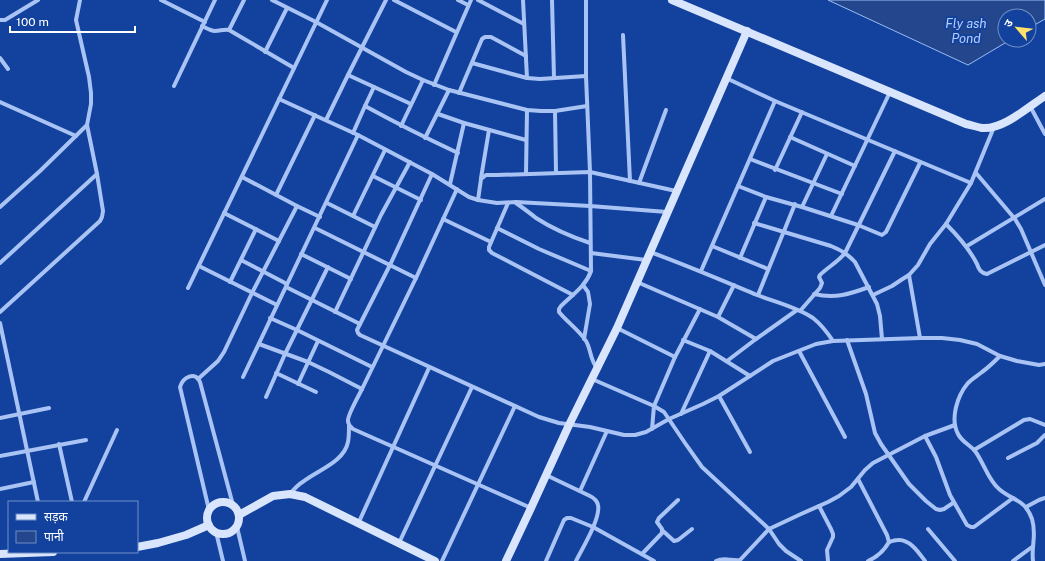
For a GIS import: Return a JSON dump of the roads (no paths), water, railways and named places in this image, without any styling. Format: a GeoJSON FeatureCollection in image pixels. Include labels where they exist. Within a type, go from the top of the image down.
{"type":"FeatureCollection","features":[{"type":"Feature","properties":{"kind":"street"},"geometry":{"type":"LineString","coordinates":[[0,20],[5,20],[38,0]]}},
{"type":"Feature","properties":{"kind":"street"},"geometry":{"type":"LineString","coordinates":[[0,312],[100,221],[102,217],[103,212],[97,174],[87,125],[91,104],[89,77],[76,20],[80,0]]}},
{"type":"Feature","properties":{"kind":"street"},"geometry":{"type":"LineString","coordinates":[[161,0],[204,24],[213,31],[228,30],[294,68]]}},
{"type":"Feature","properties":{"kind":"street"},"geometry":{"type":"LineString","coordinates":[[174,86],[215,0]]}},
{"type":"Feature","properties":{"kind":"street"},"geometry":{"type":"LineString","coordinates":[[228,30],[244,0]]}},
{"type":"Feature","properties":{"kind":"street"},"geometry":{"type":"LineString","coordinates":[[272,0],[316,22],[406,72],[434,85],[459,93],[527,110],[555,111],[587,106]]}},
{"type":"Feature","properties":{"kind":"street"},"geometry":{"type":"LineString","coordinates":[[188,288],[327,0]]}},
{"type":"Feature","properties":{"kind":"street"},"geometry":{"type":"LineString","coordinates":[[326,120],[386,0]]}},
{"type":"Feature","properties":{"kind":"street"},"geometry":{"type":"LineString","coordinates":[[394,0],[456,32]]}},
{"type":"Feature","properties":{"kind":"street"},"geometry":{"type":"LineString","coordinates":[[458,0],[468,5]]}},
{"type":"Feature","properties":{"kind":"street"},"geometry":{"type":"LineString","coordinates":[[434,85],[471,0]]}},
{"type":"Feature","properties":{"kind":"street"},"geometry":{"type":"LineString","coordinates":[[478,0],[524,24]]}},
{"type":"Feature","properties":{"kind":"street"},"geometry":{"type":"LineString","coordinates":[[523,0],[527,78]]}},
{"type":"Feature","properties":{"kind":"street"},"geometry":{"type":"LineString","coordinates":[[552,0],[554,78]]}},
{"type":"Feature","properties":{"kind":"street"},"geometry":{"type":"LineString","coordinates":[[586,0],[586,76],[590,172],[591,271],[588,279],[561,306],[559,312],[584,339],[593,364],[597,368]]}},
{"type":"Feature","properties":{"kind":"street"},"geometry":{"type":"LineString","coordinates":[[672,0],[966,124],[982,128],[994,127],[1007,122],[1045,96]]}},
{"type":"Feature","properties":{"kind":"street"},"geometry":{"type":"LineString","coordinates":[[265,52],[287,8]]}},
{"type":"Feature","properties":{"kind":"street"},"geometry":{"type":"LineString","coordinates":[[506,561],[637,282],[747,31]]}},
{"type":"Feature","properties":{"kind":"street"},"geometry":{"type":"LineString","coordinates":[[623,35],[630,181]]}},
{"type":"Feature","properties":{"kind":"street"},"geometry":{"type":"LineString","coordinates":[[459,93],[482,39],[485,37],[491,37],[526,56]]}},
{"type":"Feature","properties":{"kind":"street"},"geometry":{"type":"LineString","coordinates":[[0,58],[8,70]]}},
{"type":"Feature","properties":{"kind":"street"},"geometry":{"type":"LineString","coordinates":[[472,63],[527,78],[540,79],[586,76]]}},
{"type":"Feature","properties":{"kind":"street"},"geometry":{"type":"LineString","coordinates":[[348,75],[411,104]]}},
{"type":"Feature","properties":{"kind":"street"},"geometry":{"type":"LineString","coordinates":[[726,78],[775,101],[895,151],[920,163],[971,183]]}},
{"type":"Feature","properties":{"kind":"street"},"geometry":{"type":"LineString","coordinates":[[401,126],[423,80]]}},
{"type":"Feature","properties":{"kind":"street"},"geometry":{"type":"LineString","coordinates":[[353,133],[374,87]]}},
{"type":"Feature","properties":{"kind":"street"},"geometry":{"type":"LineString","coordinates":[[425,138],[449,90]]}},
{"type":"Feature","properties":{"kind":"street"},"geometry":{"type":"LineString","coordinates":[[831,216],[890,92]]}},
{"type":"Feature","properties":{"kind":"street"},"geometry":{"type":"LineString","coordinates":[[279,99],[358,135],[450,184],[469,197],[478,200],[486,202],[590,206],[667,212]]}},
{"type":"Feature","properties":{"kind":"street"},"geometry":{"type":"LineString","coordinates":[[701,271],[775,101]]}},
{"type":"Feature","properties":{"kind":"street"},"geometry":{"type":"LineString","coordinates":[[0,102],[76,136]]}},
{"type":"Feature","properties":{"kind":"street"},"geometry":{"type":"LineString","coordinates":[[365,106],[425,138],[458,152]]}},
{"type":"Feature","properties":{"kind":"street"},"geometry":{"type":"LineString","coordinates":[[1030,106],[1045,134]]}},
{"type":"Feature","properties":{"kind":"street"},"geometry":{"type":"LineString","coordinates":[[526,174],[527,110]]}},
{"type":"Feature","properties":{"kind":"street"},"geometry":{"type":"LineString","coordinates":[[639,183],[666,110]]}},
{"type":"Feature","properties":{"kind":"street"},"geometry":{"type":"LineString","coordinates":[[555,111],[556,174]]}},
{"type":"Feature","properties":{"kind":"street"},"geometry":{"type":"LineString","coordinates":[[775,170],[802,112]]}},
{"type":"Feature","properties":{"kind":"street"},"geometry":{"type":"LineString","coordinates":[[438,114],[464,123],[526,140]]}},
{"type":"Feature","properties":{"kind":"street"},"geometry":{"type":"LineString","coordinates":[[276,195],[315,116]]}},
{"type":"Feature","properties":{"kind":"street"},"geometry":{"type":"LineString","coordinates":[[450,184],[464,123]]}},
{"type":"Feature","properties":{"kind":"street"},"geometry":{"type":"LineString","coordinates":[[0,207],[40,171],[87,125]]}},
{"type":"Feature","properties":{"kind":"street"},"geometry":{"type":"LineString","coordinates":[[872,295],[892,286],[909,275],[918,265],[930,244],[946,224],[971,183],[994,127]]}},
{"type":"Feature","properties":{"kind":"street"},"geometry":{"type":"LineString","coordinates":[[478,200],[489,130]]}},
{"type":"Feature","properties":{"kind":"street"},"geometry":{"type":"LineString","coordinates":[[243,377],[358,135]]}},
{"type":"Feature","properties":{"kind":"street"},"geometry":{"type":"LineString","coordinates":[[790,137],[855,166]]}},
{"type":"Feature","properties":{"kind":"street"},"geometry":{"type":"LineString","coordinates":[[353,216],[385,150]]}},
{"type":"Feature","properties":{"kind":"street"},"geometry":{"type":"LineString","coordinates":[[727,361],[756,339],[798,311],[814,294],[822,283],[819,277],[820,275],[845,253],[895,151]]}},
{"type":"Feature","properties":{"kind":"street"},"geometry":{"type":"LineString","coordinates":[[802,207],[827,154]]}},
{"type":"Feature","properties":{"kind":"street"},"geometry":{"type":"LineString","coordinates":[[750,159],[775,170],[842,194]]}},
{"type":"Feature","properties":{"kind":"street"},"geometry":{"type":"LineString","coordinates":[[335,312],[375,227],[410,162]]}},
{"type":"Feature","properties":{"kind":"street"},"geometry":{"type":"LineString","coordinates":[[738,186],[858,225],[882,235],[886,232],[920,163]]}},
{"type":"Feature","properties":{"kind":"street"},"geometry":{"type":"LineString","coordinates":[[481,178],[486,175],[590,172],[676,191]]}},
{"type":"Feature","properties":{"kind":"street"},"geometry":{"type":"LineString","coordinates":[[976,173],[1021,229],[1045,285]]}},
{"type":"Feature","properties":{"kind":"street"},"geometry":{"type":"LineString","coordinates":[[0,263],[97,174]]}},
{"type":"Feature","properties":{"kind":"street"},"geometry":{"type":"LineString","coordinates":[[432,174],[390,265],[357,330],[358,333],[429,368],[539,417],[569,425],[635,436],[718,396],[773,361],[816,344],[834,341],[942,338],[977,344],[1000,356],[1017,361],[1039,365],[1045,364]]}},
{"type":"Feature","properties":{"kind":"street"},"geometry":{"type":"LineString","coordinates":[[242,176],[320,217]]}},
{"type":"Feature","properties":{"kind":"street"},"geometry":{"type":"LineString","coordinates":[[373,176],[421,200]]}},
{"type":"Feature","properties":{"kind":"street"},"geometry":{"type":"LineString","coordinates":[[290,494],[304,480],[332,463],[346,449],[348,442],[349,416],[416,278],[457,189]]}},
{"type":"Feature","properties":{"kind":"street"},"geometry":{"type":"LineString","coordinates":[[740,258],[766,196]]}},
{"type":"Feature","properties":{"kind":"street"},"geometry":{"type":"LineString","coordinates":[[967,246],[1045,200]]}},
{"type":"Feature","properties":{"kind":"street"},"geometry":{"type":"LineString","coordinates":[[516,202],[537,218],[555,229],[590,244]]}},
{"type":"Feature","properties":{"kind":"street"},"geometry":{"type":"LineString","coordinates":[[327,203],[375,227]]}},
{"type":"Feature","properties":{"kind":"street"},"geometry":{"type":"LineString","coordinates":[[508,203],[489,250],[492,253],[573,295]]}},
{"type":"Feature","properties":{"kind":"street"},"geometry":{"type":"LineString","coordinates":[[758,295],[795,204]]}},
{"type":"Feature","properties":{"kind":"street"},"geometry":{"type":"LineString","coordinates":[[198,379],[218,361],[224,352],[278,241],[297,206]]}},
{"type":"Feature","properties":{"kind":"street"},"geometry":{"type":"LineString","coordinates":[[224,213],[278,241]]}},
{"type":"Feature","properties":{"kind":"street"},"geometry":{"type":"LineString","coordinates":[[443,219],[491,242]]}},
{"type":"Feature","properties":{"kind":"street"},"geometry":{"type":"LineString","coordinates":[[754,223],[831,246],[845,253],[855,262],[877,304],[880,316],[882,339]]}},
{"type":"Feature","properties":{"kind":"street"},"geometry":{"type":"LineString","coordinates":[[946,224],[967,246],[979,270],[983,274],[987,274],[1045,245]]}},
{"type":"Feature","properties":{"kind":"street"},"geometry":{"type":"LineString","coordinates":[[315,228],[416,278]]}},
{"type":"Feature","properties":{"kind":"street"},"geometry":{"type":"LineString","coordinates":[[497,228],[540,249],[591,271]]}},
{"type":"Feature","properties":{"kind":"street"},"geometry":{"type":"LineString","coordinates":[[230,282],[256,229]]}},
{"type":"Feature","properties":{"kind":"street"},"geometry":{"type":"LineString","coordinates":[[712,246],[768,269]]}},
{"type":"Feature","properties":{"kind":"street"},"geometry":{"type":"LineString","coordinates":[[650,252],[701,271],[798,311],[812,318],[824,327],[834,341]]}},
{"type":"Feature","properties":{"kind":"street"},"geometry":{"type":"LineString","coordinates":[[302,254],[351,279]]}},
{"type":"Feature","properties":{"kind":"street"},"geometry":{"type":"LineString","coordinates":[[591,254],[646,260]]}},
{"type":"Feature","properties":{"kind":"street"},"geometry":{"type":"LineString","coordinates":[[241,260],[312,300],[360,324]]}},
{"type":"Feature","properties":{"kind":"street"},"geometry":{"type":"LineString","coordinates":[[199,266],[277,305]]}},
{"type":"Feature","properties":{"kind":"street"},"geometry":{"type":"LineString","coordinates":[[266,397],[285,354],[328,267]]}},
{"type":"Feature","properties":{"kind":"street"},"geometry":{"type":"LineString","coordinates":[[909,275],[920,338]]}},
{"type":"Feature","properties":{"kind":"street"},"geometry":{"type":"LineString","coordinates":[[637,282],[700,309],[756,339]]}},
{"type":"Feature","properties":{"kind":"street"},"geometry":{"type":"LineString","coordinates":[[583,285],[588,292],[590,304],[584,339]]}},
{"type":"Feature","properties":{"kind":"street"},"geometry":{"type":"LineString","coordinates":[[718,318],[734,285]]}},
{"type":"Feature","properties":{"kind":"street"},"geometry":{"type":"LineString","coordinates":[[814,294],[830,297],[838,296],[869,287]]}},
{"type":"Feature","properties":{"kind":"street"},"geometry":{"type":"LineString","coordinates":[[652,429],[654,406],[683,340],[700,309]]}},
{"type":"Feature","properties":{"kind":"street"},"geometry":{"type":"LineString","coordinates":[[270,318],[372,367]]}},
{"type":"Feature","properties":{"kind":"street"},"geometry":{"type":"LineString","coordinates":[[0,323],[38,501]]}},
{"type":"Feature","properties":{"kind":"street"},"geometry":{"type":"LineString","coordinates":[[616,328],[675,357]]}},
{"type":"Feature","properties":{"kind":"street"},"geometry":{"type":"LineString","coordinates":[[298,384],[318,340]]}},
{"type":"Feature","properties":{"kind":"street"},"geometry":{"type":"LineString","coordinates":[[683,340],[710,351],[750,376]]}},
{"type":"Feature","properties":{"kind":"street"},"geometry":{"type":"LineString","coordinates":[[846,340],[866,394],[875,432],[888,455],[908,484],[936,509],[944,509],[953,503]]}},
{"type":"Feature","properties":{"kind":"street"},"geometry":{"type":"LineString","coordinates":[[259,344],[308,362],[362,389]]}},
{"type":"Feature","properties":{"kind":"street"},"geometry":{"type":"LineString","coordinates":[[799,350],[844,437]]}},
{"type":"Feature","properties":{"kind":"street"},"geometry":{"type":"LineString","coordinates":[[681,414],[710,351]]}},
{"type":"Feature","properties":{"kind":"street"},"geometry":{"type":"LineString","coordinates":[[1000,356],[991,365],[973,378],[965,387],[956,408],[954,425],[958,435],[974,450],[981,460],[998,489],[1026,507],[1032,518],[1034,529],[1035,537],[1032,548],[1033,561]]}},
{"type":"Feature","properties":{"kind":"street"},"geometry":{"type":"LineString","coordinates":[[358,524],[429,368]]}},
{"type":"Feature","properties":{"kind":"street"},"geometry":{"type":"LineString","coordinates":[[276,373],[316,392]]}},
{"type":"Feature","properties":{"kind":"street"},"geometry":{"type":"LineString","coordinates":[[209,510],[180,387],[181,382],[189,377],[196,377],[198,379],[202,390],[233,504],[236,507],[240,519],[237,527],[230,533],[221,534],[216,532],[209,525],[207,520],[209,510],[216,503],[225,502],[233,504]]}},
{"type":"Feature","properties":{"kind":"street"},"geometry":{"type":"LineString","coordinates":[[592,379],[654,406],[664,412],[702,467],[769,530],[786,551],[801,561]]}},
{"type":"Feature","properties":{"kind":"street"},"geometry":{"type":"LineString","coordinates":[[399,543],[472,387]]}},
{"type":"Feature","properties":{"kind":"street"},"geometry":{"type":"LineString","coordinates":[[718,396],[750,452]]}},
{"type":"Feature","properties":{"kind":"street"},"geometry":{"type":"LineString","coordinates":[[442,561],[515,406]]}},
{"type":"Feature","properties":{"kind":"street"},"geometry":{"type":"LineString","coordinates":[[0,418],[50,408]]}},
{"type":"Feature","properties":{"kind":"street"},"geometry":{"type":"LineString","coordinates":[[974,450],[1024,420],[1030,419],[1045,425]]}},
{"type":"Feature","properties":{"kind":"street"},"geometry":{"type":"LineString","coordinates":[[716,561],[724,559],[736,561],[740,560],[769,530],[839,496],[851,487],[873,463],[925,436],[954,425]]}},
{"type":"Feature","properties":{"kind":"street"},"geometry":{"type":"LineString","coordinates":[[349,426],[531,508]]}},
{"type":"Feature","properties":{"kind":"street"},"geometry":{"type":"LineString","coordinates":[[84,501],[117,430]]}},
{"type":"Feature","properties":{"kind":"street"},"geometry":{"type":"LineString","coordinates":[[580,491],[607,431]]}},
{"type":"Feature","properties":{"kind":"street"},"geometry":{"type":"LineString","coordinates":[[1008,458],[1037,443],[1045,435]]}},
{"type":"Feature","properties":{"kind":"street"},"geometry":{"type":"LineString","coordinates":[[925,436],[936,457],[953,503],[967,525],[974,527],[1013,498]]}},
{"type":"Feature","properties":{"kind":"street"},"geometry":{"type":"LineString","coordinates":[[0,456],[86,440]]}},
{"type":"Feature","properties":{"kind":"street"},"geometry":{"type":"LineString","coordinates":[[59,444],[72,501]]}},
{"type":"Feature","properties":{"kind":"street"},"geometry":{"type":"LineString","coordinates":[[546,475],[590,496],[596,500],[598,505],[598,513],[593,527],[576,561]]}},
{"type":"Feature","properties":{"kind":"street"},"geometry":{"type":"LineString","coordinates":[[858,479],[887,534],[889,542],[886,548],[868,561]]}},
{"type":"Feature","properties":{"kind":"street"},"geometry":{"type":"LineString","coordinates":[[0,489],[34,482]]}},
{"type":"Feature","properties":{"kind":"street"},"geometry":{"type":"LineString","coordinates":[[239,515],[273,496],[290,494],[305,497],[436,561]]}},
{"type":"Feature","properties":{"kind":"street"},"geometry":{"type":"LineString","coordinates":[[1026,507],[1045,498]]}},
{"type":"Feature","properties":{"kind":"street"},"geometry":{"type":"LineString","coordinates":[[678,500],[658,520],[658,524],[674,541],[678,540],[692,529]]}},
{"type":"Feature","properties":{"kind":"street"},"geometry":{"type":"LineString","coordinates":[[819,506],[833,534],[827,550],[828,561]]}},
{"type":"Feature","properties":{"kind":"street"},"geometry":{"type":"LineString","coordinates":[[546,561],[564,520],[567,518],[571,518],[593,527],[654,561]]}},
{"type":"Feature","properties":{"kind":"street"},"geometry":{"type":"LineString","coordinates":[[138,547],[186,535],[209,525]]}},
{"type":"Feature","properties":{"kind":"street"},"geometry":{"type":"LineString","coordinates":[[237,527],[245,561]]}},
{"type":"Feature","properties":{"kind":"street"},"geometry":{"type":"LineString","coordinates":[[928,529],[955,561]]}},
{"type":"Feature","properties":{"kind":"street"},"geometry":{"type":"LineString","coordinates":[[642,554],[663,531]]}},
{"type":"Feature","properties":{"kind":"street"},"geometry":{"type":"LineString","coordinates":[[216,532],[223,561]]}},
{"type":"Feature","properties":{"kind":"street"},"geometry":{"type":"LineString","coordinates":[[889,542],[903,540],[908,543],[925,561]]}},
{"type":"Feature","properties":{"kind":"street"},"geometry":{"type":"LineString","coordinates":[[1013,561],[1032,548]]}},
{"type":"Feature","properties":{"kind":"street"},"geometry":{"type":"LineString","coordinates":[[0,554],[24,553]]}},
{"type":"Feature","properties":{"kind":"water","name":"Fly ash Pond"},"geometry":{"type":"Polygon","coordinates":[[[828,0],[1045,0],[1045,19],[1037,24],[1037,8],[997,8],[997,48],[968,65],[828,0]]]}}]}
